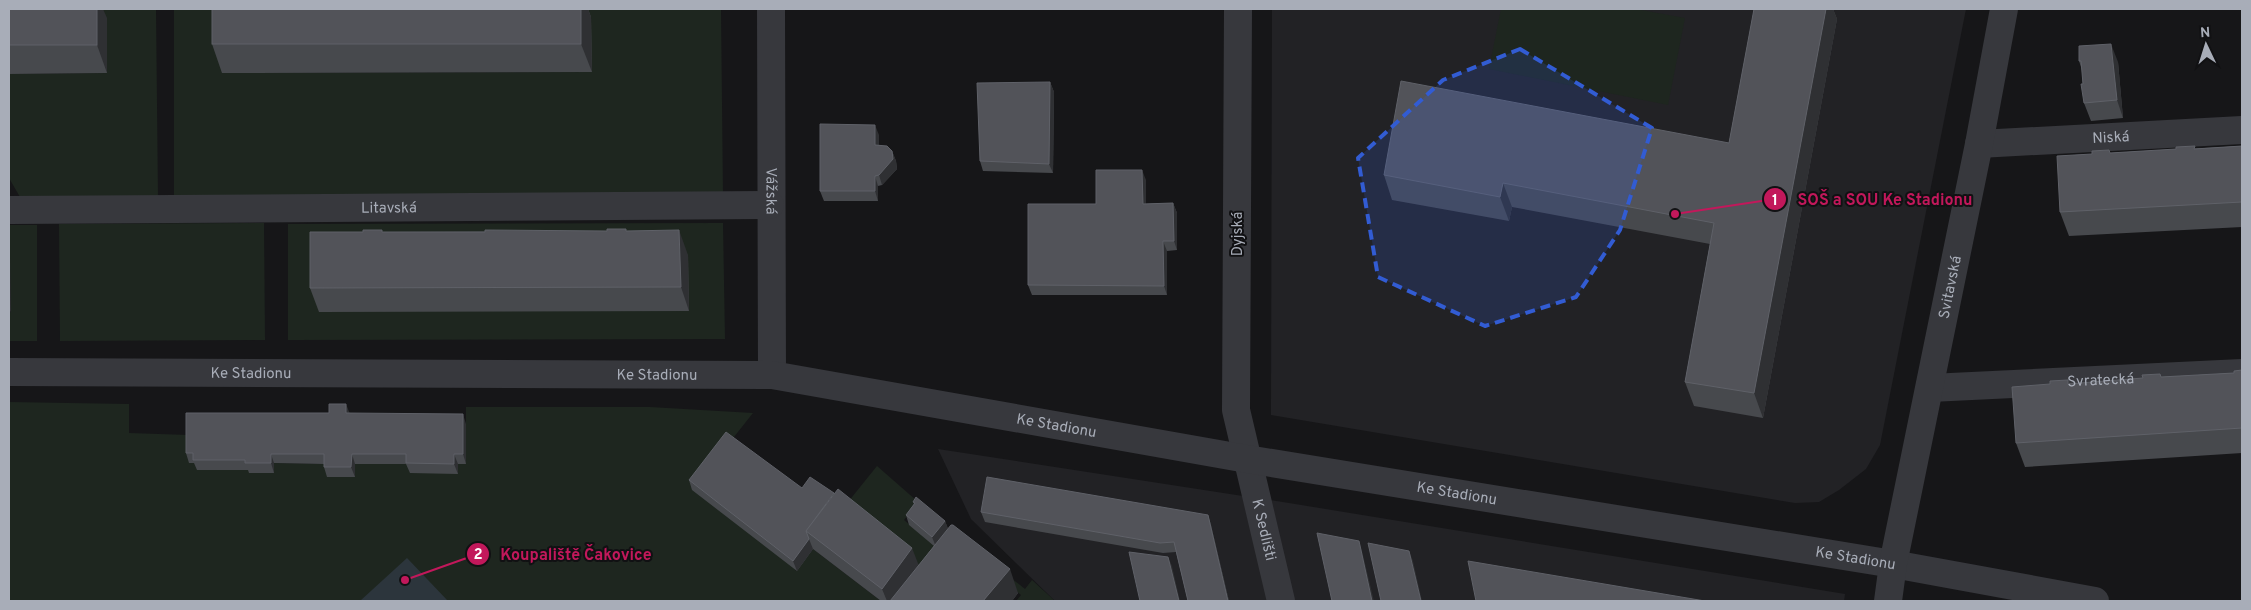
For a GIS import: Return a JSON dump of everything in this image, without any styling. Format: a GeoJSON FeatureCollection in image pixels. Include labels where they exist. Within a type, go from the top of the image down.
{"type":"FeatureCollection","features":[{"type":"Feature","properties":{"kind":"street","name":"Vážská"},"geometry":{"type":"LineString","coordinates":[[771,9],[770,205],[772,375]]}},
{"type":"Feature","properties":{"kind":"street","name":"Dyjská"},"geometry":{"type":"LineString","coordinates":[[1238,9],[1236,410],[1247,459]]}},
{"type":"Feature","properties":{"kind":"street","name":"Svitavská"},"geometry":{"type":"LineString","coordinates":[[1888,601],[1893,564],[1979,144],[2004,9]]}},
{"type":"Feature","properties":{"kind":"street","name":"Niská"},"geometry":{"type":"LineString","coordinates":[[1979,144],[2242,130]]}},
{"type":"Feature","properties":{"kind":"street","name":"Litavská"},"geometry":{"type":"LineString","coordinates":[[9,210],[770,205]]}},
{"type":"Feature","properties":{"kind":"street","name":"Ke Stadionu"},"geometry":{"type":"LineString","coordinates":[[9,372],[772,375],[1247,459],[1893,564],[2095,601]]}},
{"type":"Feature","properties":{"kind":"street","name":"Svratecká"},"geometry":{"type":"LineString","coordinates":[[1930,388],[2242,373]]}},
{"type":"Feature","properties":{"kind":"street","name":"K Sedlišti"},"geometry":{"type":"LineString","coordinates":[[1247,459],[1281,601]]}},
{"type":"Feature","properties":{"kind":"highlighted area"},"geometry":{"type":"Polygon","coordinates":[[[1520,49],[1652,128],[1620,230],[1576,297],[1485,326],[1378,277],[1358,158],[1443,80],[1520,49]]]}},
{"type":"Feature","properties":{"kind":"shaded area"},"geometry":{"type":"Polygon","coordinates":[[[9,9],[156,9],[158,197],[20,197],[9,178],[9,74],[107,73],[9,9]]]}},
{"type":"Feature","properties":{"kind":"shaded area"},"geometry":{"type":"Polygon","coordinates":[[[174,9],[721,9],[723,195],[174,196],[174,9]],[[591,17],[222,73],[591,72],[591,17]]]}},
{"type":"Feature","properties":{"kind":"shaded area"},"geometry":{"type":"Polygon","coordinates":[[[1272,9],[1966,9],[1880,445],[1866,469],[1839,490],[1819,502],[1795,503],[1271,415],[1272,9]]]}},
{"type":"Feature","properties":{"kind":"shaded area"},"geometry":{"type":"Polygon","coordinates":[[[1501,9],[1636,9],[1685,18],[1668,105],[1489,69],[1501,9]]]}},
{"type":"Feature","properties":{"kind":"shaded area"},"geometry":{"type":"Polygon","coordinates":[[[264,223],[265,340],[60,341],[59,224],[264,223]]]}},
{"type":"Feature","properties":{"kind":"shaded area"},"geometry":{"type":"Polygon","coordinates":[[[723,223],[725,339],[288,340],[288,224],[723,223]]]}},
{"type":"Feature","properties":{"kind":"shaded area"},"geometry":{"type":"Polygon","coordinates":[[[9,225],[37,225],[37,341],[9,341],[9,313],[11,312],[9,225]]]}},
{"type":"Feature","properties":{"kind":"shaded area"},"geometry":{"type":"Polygon","coordinates":[[[9,402],[129,404],[129,433],[189,435],[197,463],[249,470],[249,473],[274,473],[274,463],[327,464],[327,477],[355,477],[355,464],[466,464],[466,407],[650,407],[753,413],[730,442],[796,571],[813,549],[881,601],[9,601],[9,402]]]}},
{"type":"Feature","properties":{"kind":"shaded area"},"geometry":{"type":"Polygon","coordinates":[[[938,449],[1289,503],[1845,594],[1844,601],[1055,601],[971,519],[938,449]]]}},
{"type":"Feature","properties":{"kind":"shaded area"},"geometry":{"type":"Polygon","coordinates":[[[877,466],[949,529],[917,504],[904,520],[936,547],[912,601],[844,507],[877,466]]]}},
{"type":"Feature","properties":{"kind":"shaded area"},"geometry":{"type":"Polygon","coordinates":[[[967,543],[1025,589],[1032,580],[1055,601],[1016,601],[1021,595],[963,549],[967,543]]]}},
{"type":"Feature","properties":{"kind":"shaded area"},"geometry":{"type":"Polygon","coordinates":[[[407,558],[448,601],[360,601],[407,558]]]}},
{"type":"Feature","properties":{"kind":"building"},"geometry":{"type":"Polygon","coordinates":[[[9,9],[97,9],[97,45],[9,45],[9,9]]]}},
{"type":"Feature","properties":{"kind":"building"},"geometry":{"type":"Polygon","coordinates":[[[212,9],[581,9],[581,44],[212,44],[212,9]]]}},
{"type":"Feature","properties":{"kind":"building"},"geometry":{"type":"Polygon","coordinates":[[[1754,9],[1826,9],[1754,393],[1685,382],[1714,223],[1503,183],[1500,197],[1384,175],[1401,81],[1729,143],[1754,9]]]}},
{"type":"Feature","properties":{"kind":"building"},"geometry":{"type":"Polygon","coordinates":[[[2111,44],[2117,100],[2084,103],[2079,46],[2111,44]]]}},
{"type":"Feature","properties":{"kind":"building"},"geometry":{"type":"Polygon","coordinates":[[[1050,82],[1049,164],[980,161],[977,83],[1050,82]]]}},
{"type":"Feature","properties":{"kind":"building"},"geometry":{"type":"Polygon","coordinates":[[[820,124],[875,125],[875,145],[887,146],[892,151],[893,159],[879,175],[875,176],[875,191],[820,191],[820,124]]]}},
{"type":"Feature","properties":{"kind":"building"},"geometry":{"type":"Polygon","coordinates":[[[2195,146],[2194,149],[2242,146],[2242,202],[2060,212],[2057,156],[2092,154],[2092,151],[2109,150],[2110,153],[2195,146]]]}},
{"type":"Feature","properties":{"kind":"building"},"geometry":{"type":"Polygon","coordinates":[[[1096,170],[1142,170],[1143,204],[1173,203],[1174,241],[1163,241],[1164,286],[1028,285],[1028,204],[1096,204],[1096,170]]]}},
{"type":"Feature","properties":{"kind":"building"},"geometry":{"type":"Polygon","coordinates":[[[607,229],[626,229],[626,231],[679,230],[681,287],[310,288],[310,232],[363,232],[363,230],[382,230],[382,232],[485,232],[485,230],[607,231],[607,229]]]}},
{"type":"Feature","properties":{"kind":"building"},"geometry":{"type":"Polygon","coordinates":[[[2242,370],[2242,428],[2016,443],[2012,387],[2050,384],[2050,381],[2068,380],[2068,384],[2143,378],[2142,375],[2160,374],[2161,377],[2234,373],[2234,371],[2242,370]]]}},
{"type":"Feature","properties":{"kind":"building"},"geometry":{"type":"Polygon","coordinates":[[[329,404],[346,404],[346,413],[463,414],[463,454],[454,454],[454,464],[406,463],[406,454],[352,454],[351,467],[324,467],[324,454],[271,454],[271,463],[245,463],[245,460],[193,460],[193,453],[186,453],[186,413],[329,413],[329,404]]]}},
{"type":"Feature","properties":{"kind":"building"},"geometry":{"type":"Polygon","coordinates":[[[726,432],[802,488],[810,477],[834,493],[806,531],[809,539],[793,561],[689,480],[726,432]]]}},
{"type":"Feature","properties":{"kind":"building"},"geometry":{"type":"Polygon","coordinates":[[[987,477],[1208,515],[1228,601],[1188,601],[1174,542],[1160,543],[981,512],[987,477]]]}},
{"type":"Feature","properties":{"kind":"building"},"geometry":{"type":"Polygon","coordinates":[[[838,489],[912,548],[882,589],[806,531],[838,489]]]}},
{"type":"Feature","properties":{"kind":"building"},"geometry":{"type":"Polygon","coordinates":[[[916,497],[945,521],[932,537],[906,515],[915,503],[913,502],[916,497]]]}},
{"type":"Feature","properties":{"kind":"building"},"geometry":{"type":"Polygon","coordinates":[[[951,525],[1010,569],[983,601],[890,601],[951,525]]]}},
{"type":"Feature","properties":{"kind":"building"},"geometry":{"type":"Polygon","coordinates":[[[1317,533],[1359,541],[1372,601],[1332,601],[1317,533]]]}},
{"type":"Feature","properties":{"kind":"building"},"geometry":{"type":"Polygon","coordinates":[[[1368,543],[1409,551],[1421,601],[1381,601],[1368,543]]]}},
{"type":"Feature","properties":{"kind":"building"},"geometry":{"type":"Polygon","coordinates":[[[1129,552],[1168,557],[1179,601],[1140,601],[1129,552]]]}},
{"type":"Feature","properties":{"kind":"building"},"geometry":{"type":"Polygon","coordinates":[[[1468,561],[1705,601],[1476,601],[1468,561]]]}},
{"type":"Feature","properties":{"kind":"place","name":"SOŠ a SOU Ke Stadionu"},"geometry":{"type":"Point","coordinates":[1675,214]}},
{"type":"Feature","properties":{"kind":"place","name":"Koupaliště Čakovice"},"geometry":{"type":"Point","coordinates":[405,580]}}]}
